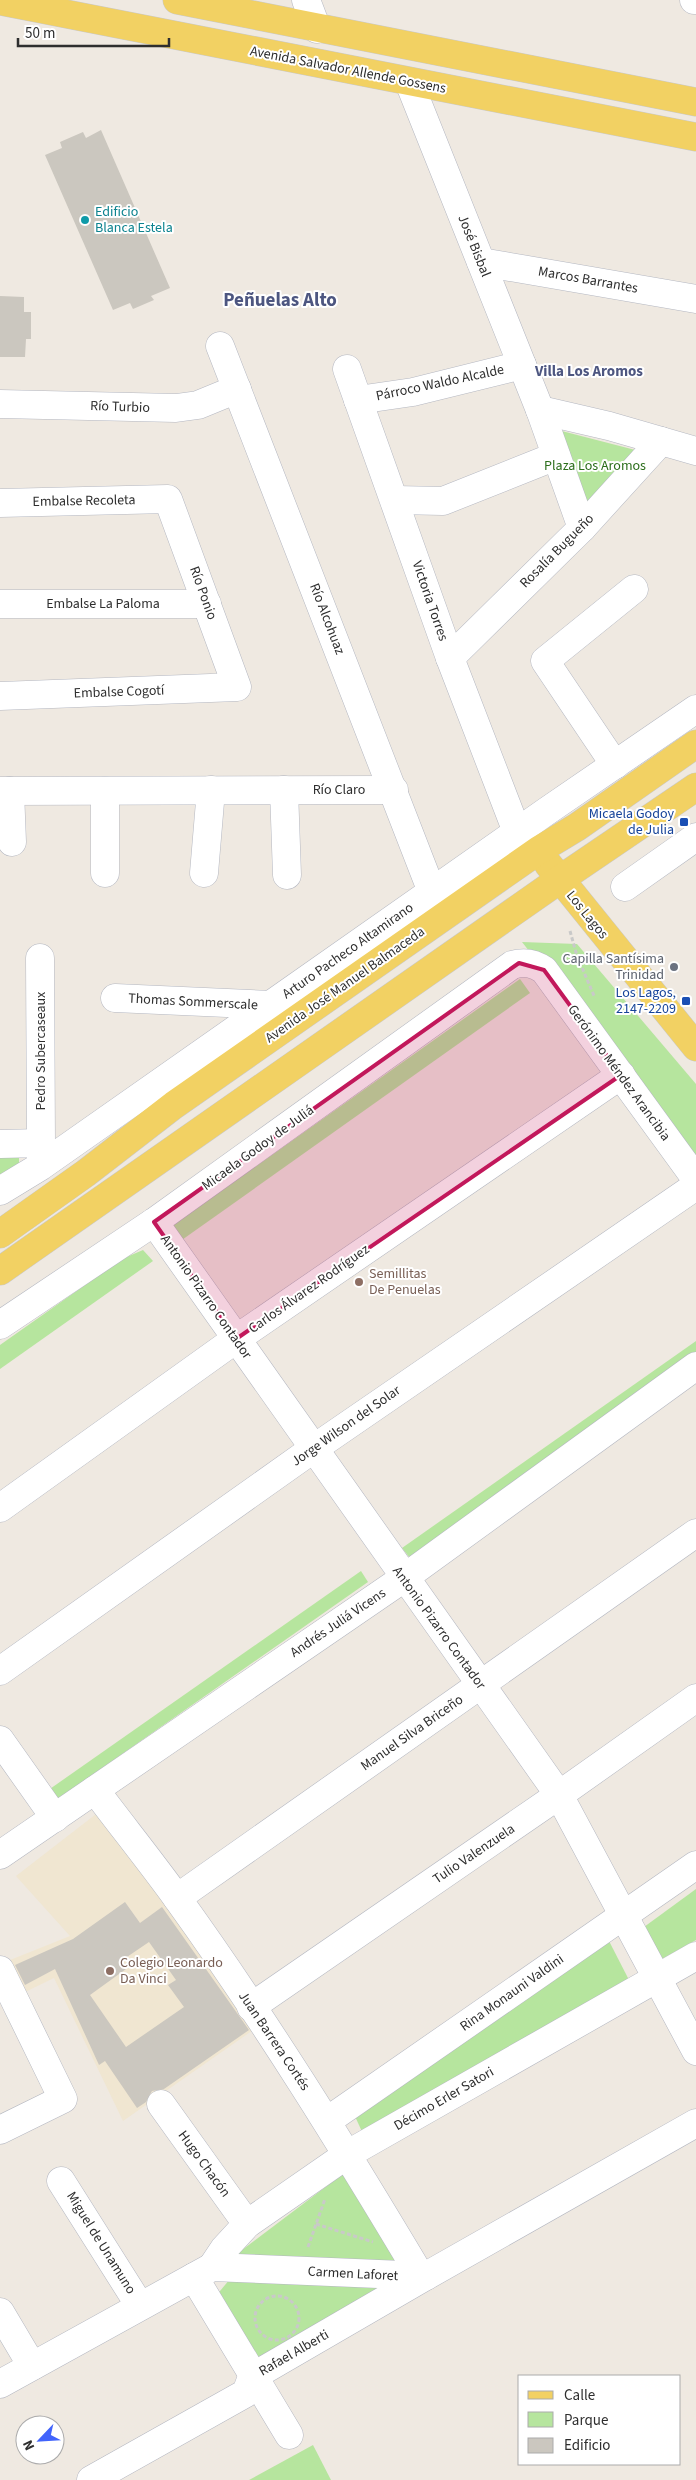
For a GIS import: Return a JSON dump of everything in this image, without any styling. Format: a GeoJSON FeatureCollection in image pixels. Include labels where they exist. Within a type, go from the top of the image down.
{"type":"FeatureCollection","features":[{"type":"Feature","properties":{"kind":"main road"},"geometry":{"type":"LineString","coordinates":[[177,0],[696,102]]}},
{"type":"Feature","properties":{"kind":"main road","name":"Avenida Salvador Allende Gossens"},"geometry":{"type":"LineString","coordinates":[[0,1],[696,137]]}},
{"type":"Feature","properties":{"kind":"main road","name":"Avenida José Manuel Balmaceda"},"geometry":{"type":"LineString","coordinates":[[0,1234],[86,1173],[174,1105],[539,850],[577,827],[696,744]]}},
{"type":"Feature","properties":{"kind":"main road"},"geometry":{"type":"LineString","coordinates":[[0,1271],[559,880],[696,787]]}},
{"type":"Feature","properties":{"kind":"main road","name":"Los Lagos"},"geometry":{"type":"LineString","coordinates":[[539,850],[559,880],[696,1047]]}},
{"type":"Feature","properties":{"kind":"street"},"geometry":{"type":"LineString","coordinates":[[306,0],[317,29]]}},
{"type":"Feature","properties":{"kind":"street","name":"José Bisbal"},"geometry":{"type":"LineString","coordinates":[[408,82],[540,410],[582,528]]}},
{"type":"Feature","properties":{"kind":"street","name":"Marcos Barrantes"},"geometry":{"type":"LineString","coordinates":[[480,262],[696,299]]}},
{"type":"Feature","properties":{"kind":"street","name":"Río Alcohuaz"},"geometry":{"type":"LineString","coordinates":[[220,346],[432,892]]}},
{"type":"Feature","properties":{"kind":"street","name":"Párroco Waldo Alcalde"},"geometry":{"type":"LineString","coordinates":[[358,400],[413,392],[522,365]]}},
{"type":"Feature","properties":{"kind":"street","name":"Victoria Torres"},"geometry":{"type":"LineString","coordinates":[[347,368],[450,658],[517,832]]}},
{"type":"Feature","properties":{"kind":"street","name":"Río Turbio"},"geometry":{"type":"LineString","coordinates":[[0,404],[176,408],[198,405],[237,389]]}},
{"type":"Feature","properties":{"kind":"street"},"geometry":{"type":"LineString","coordinates":[[540,410],[609,426],[696,451]]}},
{"type":"Feature","properties":{"kind":"street","name":"Rosalía Bugueño"},"geometry":{"type":"LineString","coordinates":[[450,658],[582,528],[662,441]]}},
{"type":"Feature","properties":{"kind":"street"},"geometry":{"type":"LineString","coordinates":[[394,500],[443,501],[556,456]]}},
{"type":"Feature","properties":{"kind":"street","name":"Embalse Recoleta"},"geometry":{"type":"LineString","coordinates":[[0,503],[168,499]]}},
{"type":"Feature","properties":{"kind":"street","name":"Río Ponio"},"geometry":{"type":"LineString","coordinates":[[168,499],[237,687]]}},
{"type":"Feature","properties":{"kind":"street"},"geometry":{"type":"LineString","coordinates":[[615,764],[545,661],[634,589]]}},
{"type":"Feature","properties":{"kind":"street","name":"Embalse La Paloma"},"geometry":{"type":"LineString","coordinates":[[0,604],[207,604]]}},
{"type":"Feature","properties":{"kind":"street","name":"Embalse Cogotí"},"geometry":{"type":"LineString","coordinates":[[0,696],[237,687]]}},
{"type":"Feature","properties":{"kind":"street","name":"Arturo Pacheco Altamirano"},"geometry":{"type":"LineString","coordinates":[[0,1191],[41,1155],[271,1005],[696,709]]}},
{"type":"Feature","properties":{"kind":"street"},"geometry":{"type":"LineString","coordinates":[[204,873],[211,790]]}},
{"type":"Feature","properties":{"kind":"street"},"geometry":{"type":"LineString","coordinates":[[284,790],[287,875]]}},
{"type":"Feature","properties":{"kind":"street","name":"Río Claro"},"geometry":{"type":"LineString","coordinates":[[12,842],[5,791],[394,790]]}},
{"type":"Feature","properties":{"kind":"street"},"geometry":{"type":"LineString","coordinates":[[104,791],[105,873]]}},
{"type":"Feature","properties":{"kind":"street"},"geometry":{"type":"LineString","coordinates":[[626,887],[696,838]]}},
{"type":"Feature","properties":{"kind":"street","name":"Pedro Subercaseaux"},"geometry":{"type":"LineString","coordinates":[[40,958],[41,1155]]}},
{"type":"Feature","properties":{"kind":"street","name":"Gerónimo Méndez Arancibia"},"geometry":{"type":"LineString","coordinates":[[512,965],[528,963],[544,970],[696,1179]]}},
{"type":"Feature","properties":{"kind":"street","name":"Micaela Godoy de Juliá"},"geometry":{"type":"LineString","coordinates":[[0,1325],[154,1222],[512,965]]}},
{"type":"Feature","properties":{"kind":"street","name":"Thomas Sommerscale"},"geometry":{"type":"LineString","coordinates":[[115,998],[271,1005]]}},
{"type":"Feature","properties":{"kind":"street","name":"Carlos Álvarez Rodríguez"},"geometry":{"type":"LineString","coordinates":[[0,1508],[236,1339],[621,1075]]}},
{"type":"Feature","properties":{"kind":"street"},"geometry":{"type":"LineString","coordinates":[[0,1144],[41,1155]]}},
{"type":"Feature","properties":{"kind":"street","name":"Jorge Wilson del Solar"},"geometry":{"type":"LineString","coordinates":[[0,1671],[313,1449],[696,1186]]}},
{"type":"Feature","properties":{"kind":"street","name":"Antonio Pizarro Contador"},"geometry":{"type":"LineString","coordinates":[[154,1222],[559,1796],[696,2051]]}},
{"type":"Feature","properties":{"kind":"street","name":"Andrés Juliá Vicens"},"geometry":{"type":"LineString","coordinates":[[0,1855],[404,1578],[696,1366]]}},
{"type":"Feature","properties":{"kind":"street","name":"Manuel Silva Briceño"},"geometry":{"type":"LineString","coordinates":[[177,1898],[696,1533]]}},
{"type":"Feature","properties":{"kind":"street","name":"Tulio Valenzuela"},"geometry":{"type":"LineString","coordinates":[[252,2007],[559,1796],[696,1698]]}},
{"type":"Feature","properties":{"kind":"street"},"geometry":{"type":"LineString","coordinates":[[0,1740],[55,1818]]}},
{"type":"Feature","properties":{"kind":"street","name":"Juan Barrera Cortés"},"geometry":{"type":"LineString","coordinates":[[95,1790],[177,1898],[252,2007],[348,2154],[407,2253],[424,2277]]}},
{"type":"Feature","properties":{"kind":"street","name":"Rina Monauni Valdini"},"geometry":{"type":"LineString","coordinates":[[327,2122],[696,1865]]}},
{"type":"Feature","properties":{"kind":"street","name":"Décimo Erler Satori"},"geometry":{"type":"LineString","coordinates":[[203,2272],[247,2224],[348,2154],[696,1956]]}},
{"type":"Feature","properties":{"kind":"street"},"geometry":{"type":"LineString","coordinates":[[0,1970],[63,2099],[0,2130]]}},
{"type":"Feature","properties":{"kind":"street","name":"Hugo Chacón"},"geometry":{"type":"LineString","coordinates":[[161,2104],[247,2224]]}},
{"type":"Feature","properties":{"kind":"street"},"geometry":{"type":"LineString","coordinates":[[424,2277],[696,2123]]}},
{"type":"Feature","properties":{"kind":"street","name":"Miguel de Unamuno"},"geometry":{"type":"LineString","coordinates":[[62,2181],[140,2306]]}},
{"type":"Feature","properties":{"kind":"street"},"geometry":{"type":"LineString","coordinates":[[0,2384],[203,2272],[252,2377],[289,2435]]}},
{"type":"Feature","properties":{"kind":"street","name":"Carmen Laforet"},"geometry":{"type":"LineString","coordinates":[[203,2272],[300,2272],[424,2277]]}},
{"type":"Feature","properties":{"kind":"street","name":"Rafael Alberti"},"geometry":{"type":"LineString","coordinates":[[91,2480],[246,2392],[252,2377],[424,2277]]}},
{"type":"Feature","properties":{"kind":"street"},"geometry":{"type":"LineString","coordinates":[[0,2312],[32,2366]]}},
{"type":"Feature","properties":{"kind":"path"},"geometry":{"type":"LineString","coordinates":[[577,902],[569,927],[597,1004]]}},
{"type":"Feature","properties":{"kind":"path"},"geometry":{"type":"LineString","coordinates":[[300,2272],[326,2197]]}},
{"type":"Feature","properties":{"kind":"path"},"geometry":{"type":"LineString","coordinates":[[316,2224],[407,2253]]}},
{"type":"Feature","properties":{"kind":"path"},"geometry":{"type":"LineString","coordinates":[[275,2296],[282,2296],[294,2304],[299,2317],[298,2324],[290,2336],[276,2340],[269,2338],[258,2328],[256,2314],[262,2302],[275,2296]]}},
{"type":"Feature","properties":{"kind":"highlighted area"},"geometry":{"type":"Polygon","coordinates":[[[519,963],[544,970],[621,1075],[236,1339],[154,1222],[519,963]]]}},
{"type":"Feature","properties":{"kind":"shaded area","name":"Colegio Leonardo Da Vinci"},"geometry":{"type":"Polygon","coordinates":[[[100,1811],[256,2028],[123,2121],[54,1978],[17,1996],[0,1964],[70,1936],[16,1876],[100,1811]]]}},
{"type":"Feature","properties":{"kind":"green space","name":"Plaza Los Aromos"},"geometry":{"type":"Polygon","coordinates":[[[554,429],[643,452],[583,508],[554,429]]]}},
{"type":"Feature","properties":{"kind":"green space"},"geometry":{"type":"Polygon","coordinates":[[[522,942],[577,944],[696,1084],[696,1164],[522,942]]]}},
{"type":"Feature","properties":{"kind":"green space"},"geometry":{"type":"Polygon","coordinates":[[[520,979],[530,993],[179,1242],[169,1228],[520,979]]]}},
{"type":"Feature","properties":{"kind":"green space"},"geometry":{"type":"Polygon","coordinates":[[[0,1157],[19,1157],[19,1163],[0,1176],[0,1157]]]}},
{"type":"Feature","properties":{"kind":"green space"},"geometry":{"type":"Polygon","coordinates":[[[143,1250],[153,1261],[0,1369],[0,1345],[122,1259],[143,1250]]]}},
{"type":"Feature","properties":{"kind":"green space"},"geometry":{"type":"Polygon","coordinates":[[[696,1341],[696,1356],[410,1558],[402,1548],[696,1341]]]}},
{"type":"Feature","properties":{"kind":"green space"},"geometry":{"type":"Polygon","coordinates":[[[361,1571],[368,1582],[55,1801],[47,1791],[361,1571]]]}},
{"type":"Feature","properties":{"kind":"green space"},"geometry":{"type":"Polygon","coordinates":[[[696,1889],[696,1940],[662,1959],[644,1927],[696,1889]]]}},
{"type":"Feature","properties":{"kind":"green space"},"geometry":{"type":"Polygon","coordinates":[[[609,1941],[629,1980],[364,2136],[353,2112],[609,1941]]]}},
{"type":"Feature","properties":{"kind":"green space"},"geometry":{"type":"Polygon","coordinates":[[[348,2170],[402,2254],[389,2268],[230,2259],[348,2170]]]}},
{"type":"Feature","properties":{"kind":"green space"},"geometry":{"type":"Polygon","coordinates":[[[230,2279],[398,2287],[259,2366],[215,2297],[230,2279]]]}},
{"type":"Feature","properties":{"kind":"green space"},"geometry":{"type":"Polygon","coordinates":[[[313,2445],[331,2480],[249,2480],[313,2445]]]}},
{"type":"Feature","properties":{"kind":"building","name":"Edificio Blanca Estela"},"geometry":{"type":"Polygon","coordinates":[[[101,130],[170,288],[151,296],[154,300],[133,309],[130,303],[113,310],[45,155],[62,148],[60,142],[83,132],[86,138],[101,130]]]}},
{"type":"Feature","properties":{"kind":"building"},"geometry":{"type":"Polygon","coordinates":[[[0,296],[24,297],[24,312],[31,312],[31,339],[26,339],[25,357],[0,357],[0,296]]]}},
{"type":"Feature","properties":{"kind":"building"},"geometry":{"type":"Polygon","coordinates":[[[125,1902],[140,1923],[162,1907],[249,2030],[164,2089],[152,2091],[146,2102],[137,2108],[105,2061],[99,2065],[55,1969],[25,1985],[15,1965],[73,1939],[125,1902]],[[149,1942],[121,1961],[126,1969],[90,1995],[126,2047],[184,2007],[168,1985],[176,1980],[149,1942]]]}},
{"type":"Feature","properties":{"kind":"place","name":"Edificio Blanca Estela"},"geometry":{"type":"Point","coordinates":[85,220]}},
{"type":"Feature","properties":{"kind":"place","name":"Micaela Godoy de Julia"},"geometry":{"type":"Point","coordinates":[684,822]}},
{"type":"Feature","properties":{"kind":"place","name":"Capilla Santísima Trinidad"},"geometry":{"type":"Point","coordinates":[674,967]}},
{"type":"Feature","properties":{"kind":"place","name":"Los Lagos, 2147-2209"},"geometry":{"type":"Point","coordinates":[686,1001]}},
{"type":"Feature","properties":{"kind":"place","name":"Semillitas De Penuelas"},"geometry":{"type":"Point","coordinates":[359,1282]}},
{"type":"Feature","properties":{"kind":"place","name":"Colegio Leonardo Da Vinci"},"geometry":{"type":"Point","coordinates":[110,1971]}},
{"type":"Feature","properties":{"kind":"district","name":"Peñuelas Alto"},"geometry":{"type":"Point","coordinates":[280,300]}},
{"type":"Feature","properties":{"kind":"district","name":"Villa Los Aromos"},"geometry":{"type":"Point","coordinates":[589,371]}}]}
